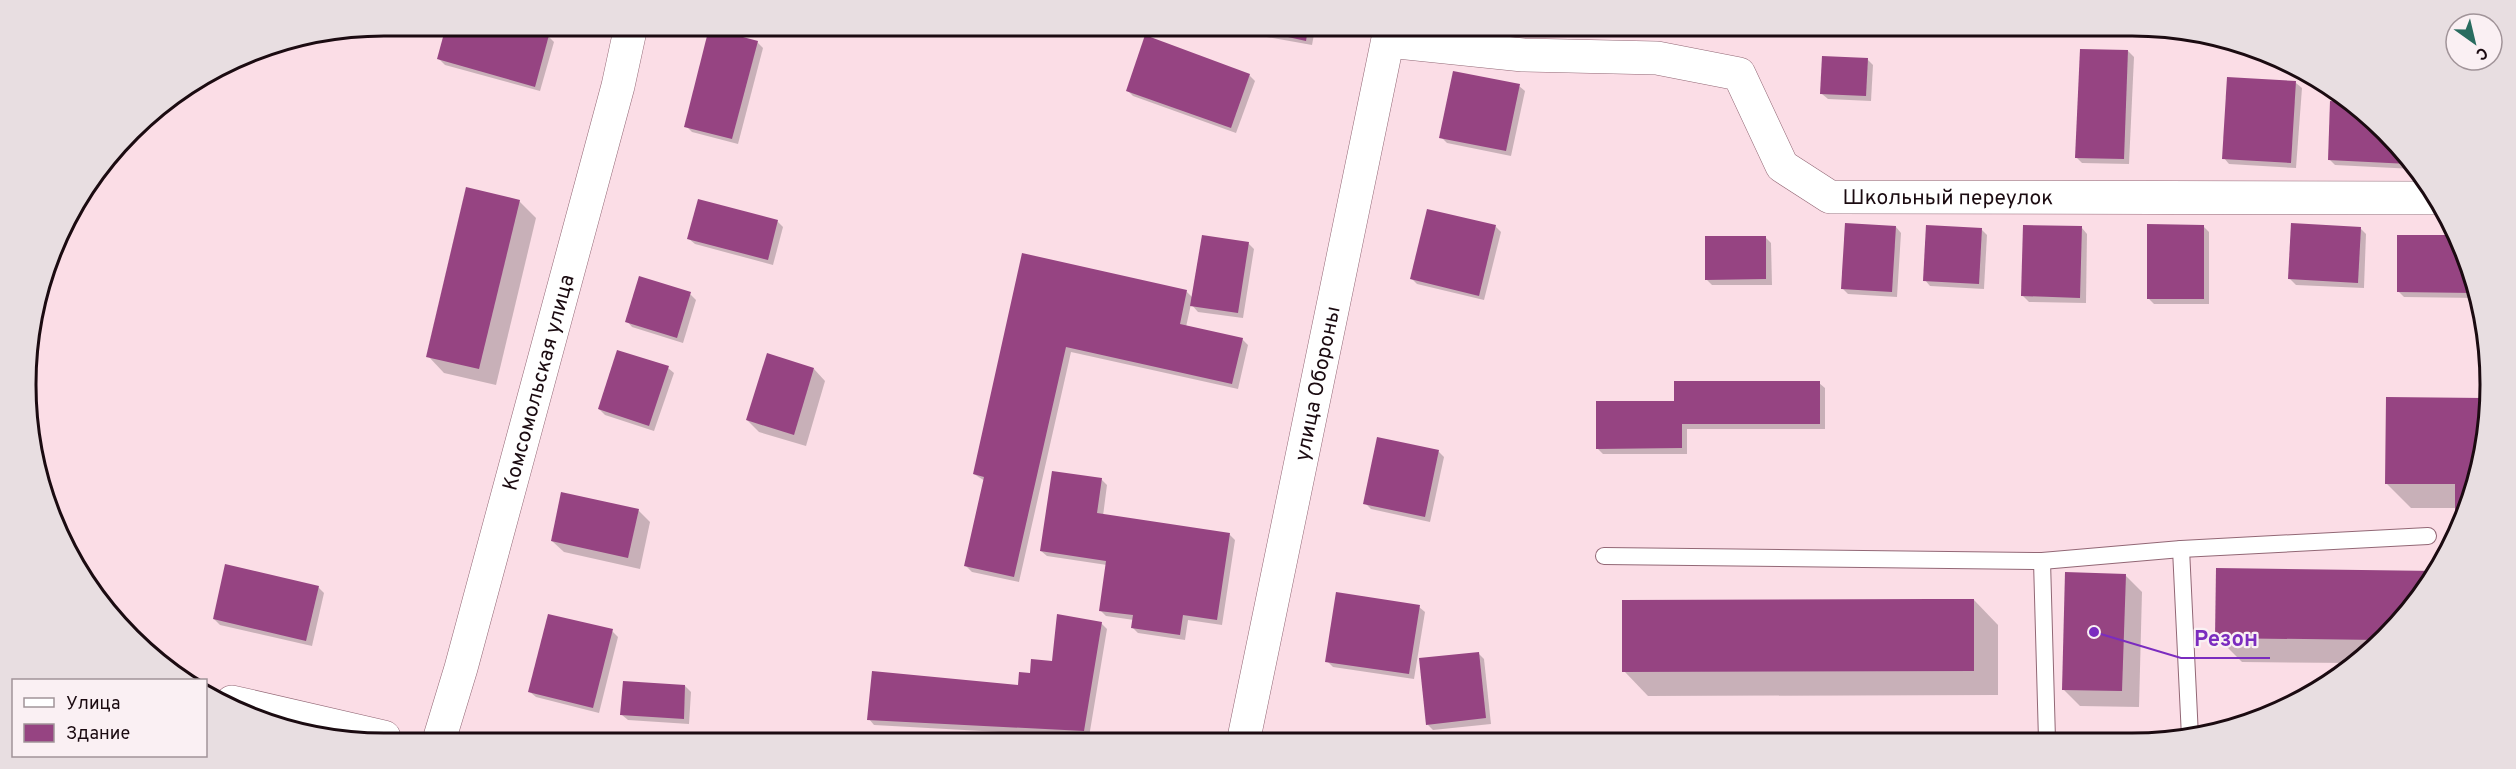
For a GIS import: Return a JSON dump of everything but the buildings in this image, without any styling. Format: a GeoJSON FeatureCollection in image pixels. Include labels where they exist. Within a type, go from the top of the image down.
{"type":"FeatureCollection","features":[{"type":"Feature","properties":{"kind":"street","name":"Комсомольская улица"},"geometry":{"type":"LineString","coordinates":[[441,733],[461,669],[575,246],[628,36]]}},
{"type":"Feature","properties":{"kind":"street","name":"улица Обороны"},"geometry":{"type":"LineString","coordinates":[[1245,733],[1389,36]]}},
{"type":"Feature","properties":{"kind":"street","name":"Школьный переулок"},"geometry":{"type":"LineString","coordinates":[[1396,36],[1523,55],[1657,58],[1739,74],[1782,166],[1830,197],[2425,198]]}},
{"type":"Feature","properties":{"kind":"street"},"geometry":{"type":"LineString","coordinates":[[253,707],[362,732]]}},
{"type":"Feature","properties":{"kind":"lane"},"geometry":{"type":"LineString","coordinates":[[1604,556],[2042,561],[2181,549],[2428,536]]}},
{"type":"Feature","properties":{"kind":"lane"},"geometry":{"type":"LineString","coordinates":[[2181,549],[2190,728]]}},
{"type":"Feature","properties":{"kind":"lane"},"geometry":{"type":"LineString","coordinates":[[2042,561],[2047,733]]}},
{"type":"Feature","properties":{"kind":"place","name":"Резон"},"geometry":{"type":"Point","coordinates":[2094,632]}}]}
